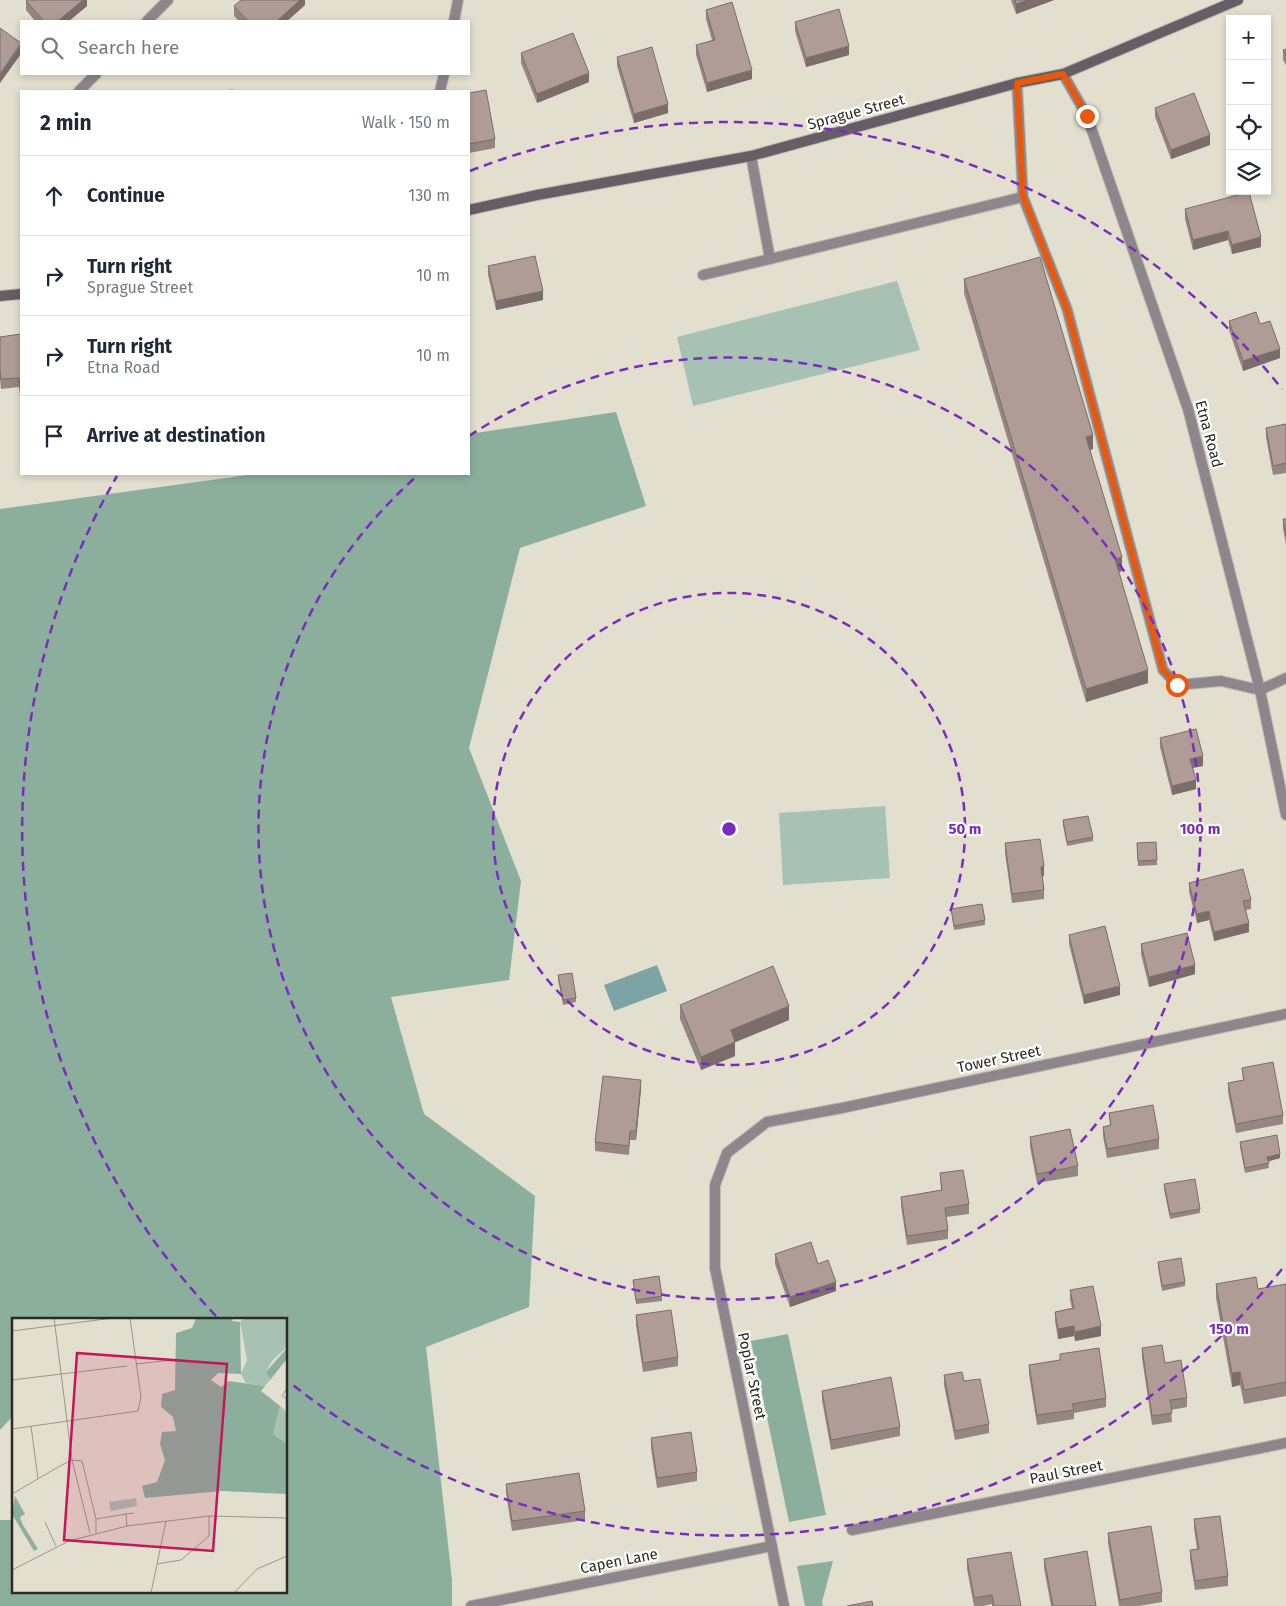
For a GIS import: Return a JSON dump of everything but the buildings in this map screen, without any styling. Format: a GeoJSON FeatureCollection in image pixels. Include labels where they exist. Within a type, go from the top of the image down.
{"type":"FeatureCollection","features":[{"type":"Feature","properties":{"kind":"main road","name":"Sprague Street"},"geometry":{"type":"LineString","coordinates":[[470,210],[537,195],[751,156],[1017,83],[1063,74],[1238,0]]}},
{"type":"Feature","properties":{"kind":"main road"},"geometry":{"type":"LineString","coordinates":[[0,296],[20,294]]}},
{"type":"Feature","properties":{"kind":"street"},"geometry":{"type":"LineString","coordinates":[[148,20],[168,0]]}},
{"type":"Feature","properties":{"kind":"street"},"geometry":{"type":"LineString","coordinates":[[454,20],[458,0]]}},
{"type":"Feature","properties":{"kind":"street","name":"Etna Road"},"geometry":{"type":"LineString","coordinates":[[1063,74],[1087,116],[1188,409],[1260,690],[1286,815]]}},
{"type":"Feature","properties":{"kind":"street"},"geometry":{"type":"LineString","coordinates":[[80,90],[95,75]]}},
{"type":"Feature","properties":{"kind":"street"},"geometry":{"type":"LineString","coordinates":[[440,90],[444,75]]}},
{"type":"Feature","properties":{"kind":"street"},"geometry":{"type":"LineString","coordinates":[[1017,83],[1023,196],[1067,309],[1163,670],[1177,685],[1221,681],[1260,690],[1286,678]]}},
{"type":"Feature","properties":{"kind":"street"},"geometry":{"type":"LineString","coordinates":[[751,156],[770,259]]}},
{"type":"Feature","properties":{"kind":"street"},"geometry":{"type":"LineString","coordinates":[[703,274],[1023,196]]}},
{"type":"Feature","properties":{"kind":"street","name":"Tower Street"},"geometry":{"type":"LineString","coordinates":[[727,1152],[767,1122],[852,1106],[1286,1014]]}},
{"type":"Feature","properties":{"kind":"street","name":"Poplar Street"},"geometry":{"type":"LineString","coordinates":[[727,1152],[715,1185],[715,1268],[784,1606]]}},
{"type":"Feature","properties":{"kind":"street","name":"Paul Street"},"geometry":{"type":"LineString","coordinates":[[852,1530],[1286,1443]]}},
{"type":"Feature","properties":{"kind":"street","name":"Capen Lane"},"geometry":{"type":"LineString","coordinates":[[471,1606],[772,1546]]}},
{"type":"Feature","properties":{"kind":"green space"},"geometry":{"type":"Polygon","coordinates":[[[897,281],[920,350],[693,406],[677,337],[897,281]]]}},
{"type":"Feature","properties":{"kind":"green space"},"geometry":{"type":"Polygon","coordinates":[[[616,412],[646,506],[520,548],[469,748],[521,881],[509,980],[391,997],[424,1114],[535,1196],[529,1307],[426,1347],[452,1580],[452,1606],[0,1606],[0,1520],[12,1520],[12,1594],[288,1594],[288,1318],[12,1318],[12,1417],[0,1430],[0,509],[248,475],[470,475],[470,434],[616,412]]]}},
{"type":"Feature","properties":{"kind":"green space"},"geometry":{"type":"Polygon","coordinates":[[[885,806],[890,878],[783,885],[779,813],[885,806]]]}},
{"type":"Feature","properties":{"kind":"green space"},"geometry":{"type":"Polygon","coordinates":[[[788,1334],[826,1515],[789,1522],[751,1341],[788,1334]]]}},
{"type":"Feature","properties":{"kind":"green space"},"geometry":{"type":"Polygon","coordinates":[[[833,1561],[822,1602],[823,1606],[805,1606],[797,1566],[833,1561]]]}},
{"type":"Feature","properties":{"kind":"water"},"geometry":{"type":"Polygon","coordinates":[[[657,965],[667,991],[614,1011],[604,985],[657,965]]]}},
{"type":"Feature","properties":{"kind":"route"},"geometry":{"type":"LineString","coordinates":[[1087,116],[1063,74],[1017,83],[1023,196],[1067,309],[1163,670],[1177,685]]}}]}
